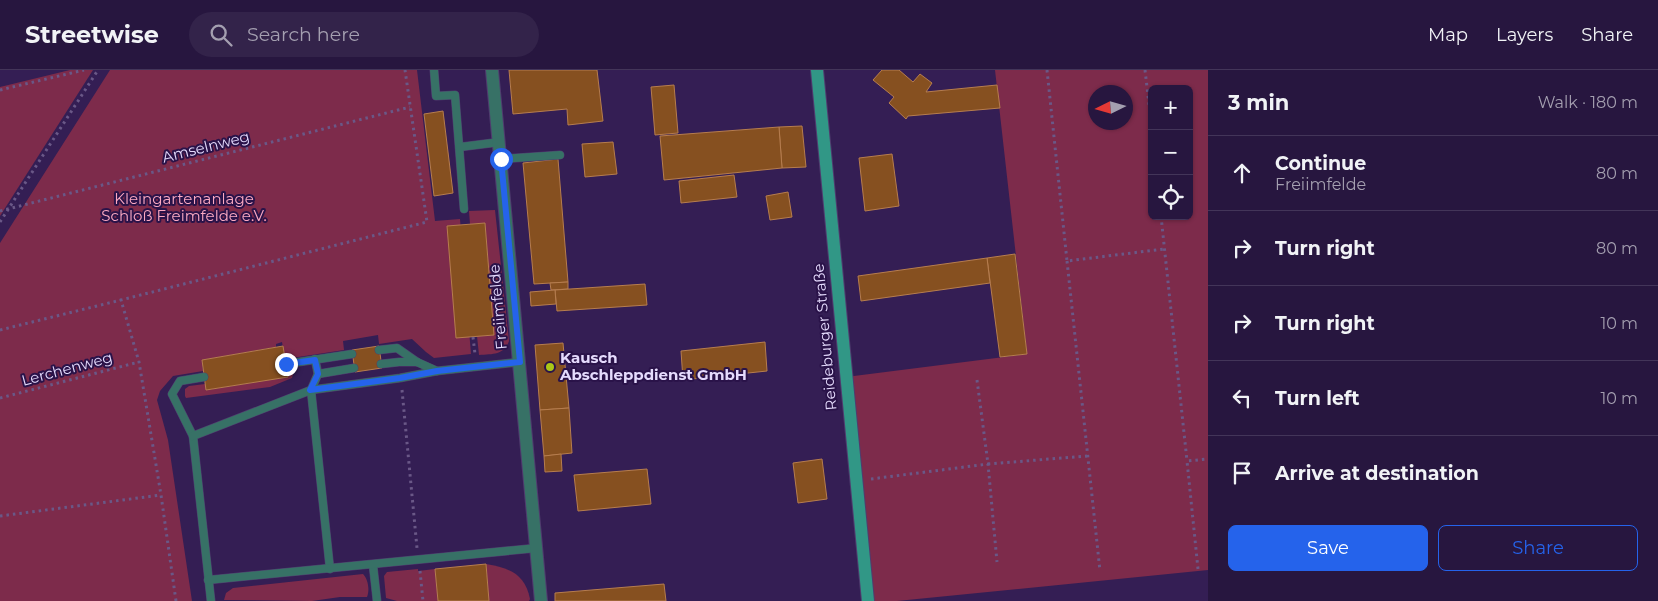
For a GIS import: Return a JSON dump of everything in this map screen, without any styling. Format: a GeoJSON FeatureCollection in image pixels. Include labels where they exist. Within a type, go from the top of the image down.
{"type":"FeatureCollection","features":[{"type":"Feature","properties":{"kind":"street","name":"Freiimfelde"},"geometry":{"type":"LineString","coordinates":[[492,70],[541,601]]}},
{"type":"Feature","properties":{"kind":"street","name":"Reideburger Straße"},"geometry":{"type":"LineString","coordinates":[[817,70],[868,601]]}},
{"type":"Feature","properties":{"kind":"lane"},"geometry":{"type":"LineString","coordinates":[[434,70],[436,96],[455,95],[464,209]]}},
{"type":"Feature","properties":{"kind":"lane"},"geometry":{"type":"LineString","coordinates":[[460,147],[500,142]]}},
{"type":"Feature","properties":{"kind":"lane"},"geometry":{"type":"LineString","coordinates":[[501,159],[560,154]]}},
{"type":"Feature","properties":{"kind":"lane"},"geometry":{"type":"LineString","coordinates":[[379,350],[397,348],[417,362],[437,371]]}},
{"type":"Feature","properties":{"kind":"lane"},"geometry":{"type":"LineString","coordinates":[[286,364],[352,354]]}},
{"type":"Feature","properties":{"kind":"lane"},"geometry":{"type":"LineString","coordinates":[[315,360],[318,374],[310,390],[330,569]]}},
{"type":"Feature","properties":{"kind":"lane"},"geometry":{"type":"LineString","coordinates":[[381,364],[417,362]]}},
{"type":"Feature","properties":{"kind":"lane"},"geometry":{"type":"LineString","coordinates":[[193,436],[310,390],[437,371],[520,362]]}},
{"type":"Feature","properties":{"kind":"lane"},"geometry":{"type":"LineString","coordinates":[[318,374],[354,368]]}},
{"type":"Feature","properties":{"kind":"lane"},"geometry":{"type":"LineString","coordinates":[[204,377],[180,381],[172,394],[193,436],[211,601]]}},
{"type":"Feature","properties":{"kind":"lane"},"geometry":{"type":"LineString","coordinates":[[208,580],[537,548]]}},
{"type":"Feature","properties":{"kind":"lane"},"geometry":{"type":"LineString","coordinates":[[374,565],[377,601]]}},
{"type":"Feature","properties":{"kind":"path"},"geometry":{"type":"LineString","coordinates":[[0,90],[84,70]]}},
{"type":"Feature","properties":{"kind":"path"},"geometry":{"type":"LineString","coordinates":[[0,222],[98,70]]}},
{"type":"Feature","properties":{"kind":"path"},"geometry":{"type":"LineString","coordinates":[[0,330],[427,222],[405,70]]}},
{"type":"Feature","properties":{"kind":"path"},"geometry":{"type":"LineString","coordinates":[[1047,70],[1100,570]]}},
{"type":"Feature","properties":{"kind":"path"},"geometry":{"type":"LineString","coordinates":[[1145,70],[1148,96]]}},
{"type":"Feature","properties":{"kind":"path","name":"Amselnweg"},"geometry":{"type":"LineString","coordinates":[[0,211],[410,107]]}},
{"type":"Feature","properties":{"kind":"path"},"geometry":{"type":"LineString","coordinates":[[1161,220],[1198,569]]}},
{"type":"Feature","properties":{"kind":"path"},"geometry":{"type":"LineString","coordinates":[[1067,261],[1164,249]]}},
{"type":"Feature","properties":{"kind":"path"},"geometry":{"type":"LineString","coordinates":[[121,300],[139,362],[162,495],[176,601]]}},
{"type":"Feature","properties":{"kind":"path"},"geometry":{"type":"LineString","coordinates":[[474,337],[475,349]]}},
{"type":"Feature","properties":{"kind":"path","name":"Lerchenweg"},"geometry":{"type":"LineString","coordinates":[[0,398],[139,362]]}},
{"type":"Feature","properties":{"kind":"path"},"geometry":{"type":"LineString","coordinates":[[400,378],[423,601]]}},
{"type":"Feature","properties":{"kind":"path"},"geometry":{"type":"LineString","coordinates":[[977,380],[988,464],[997,562]]}},
{"type":"Feature","properties":{"kind":"path"},"geometry":{"type":"LineString","coordinates":[[855,480],[988,464],[1087,456]]}},
{"type":"Feature","properties":{"kind":"path"},"geometry":{"type":"LineString","coordinates":[[1188,461],[1208,459]]}},
{"type":"Feature","properties":{"kind":"path"},"geometry":{"type":"LineString","coordinates":[[0,516],[162,495]]}},
{"type":"Feature","properties":{"kind":"green space"},"geometry":{"type":"Polygon","coordinates":[[[70,70],[93,70],[0,216],[0,87],[70,70]]]}},
{"type":"Feature","properties":{"kind":"green space","name":"Kleingartenanlage Schloß Freimfelde e.V."},"geometry":{"type":"Polygon","coordinates":[[[110,70],[417,70],[435,221],[460,219],[471,354],[434,358],[412,339],[379,344],[378,335],[343,341],[344,350],[285,359],[282,342],[276,344],[276,347],[202,360],[203,371],[173,376],[160,391],[157,400],[168,440],[192,601],[0,601],[0,243],[110,70]]]}},
{"type":"Feature","properties":{"kind":"green space"},"geometry":{"type":"Polygon","coordinates":[[[995,70],[1208,70],[1208,570],[897,601],[869,601],[846,377],[1027,354],[995,70]]]}},
{"type":"Feature","properties":{"kind":"green space"},"geometry":{"type":"Polygon","coordinates":[[[495,210],[509,341],[507,346],[501,351],[493,354],[479,355],[477,336],[494,335],[485,223],[470,224],[469,211],[495,210]]]}},
{"type":"Feature","properties":{"kind":"green space"},"geometry":{"type":"Polygon","coordinates":[[[292,372],[292,378],[270,387],[186,398],[185,396],[185,389],[189,386],[205,384],[207,390],[287,377],[287,373],[292,372]]]}},
{"type":"Feature","properties":{"kind":"green space"},"geometry":{"type":"Polygon","coordinates":[[[486,564],[509,570],[520,578],[528,590],[529,601],[489,601],[486,564]]]}},
{"type":"Feature","properties":{"kind":"green space"},"geometry":{"type":"Polygon","coordinates":[[[418,569],[418,571],[435,569],[438,601],[397,601],[386,598],[384,576],[387,572],[418,569]]]}},
{"type":"Feature","properties":{"kind":"green space"},"geometry":{"type":"Polygon","coordinates":[[[363,574],[368,585],[367,597],[340,597],[312,601],[224,600],[226,593],[233,588],[363,574]]]}},
{"type":"Feature","properties":{"kind":"building"},"geometry":{"type":"Polygon","coordinates":[[[509,70],[597,70],[603,121],[568,125],[567,109],[513,114],[509,70]]]}},
{"type":"Feature","properties":{"kind":"building"},"geometry":{"type":"Polygon","coordinates":[[[882,70],[899,70],[913,82],[920,74],[932,83],[926,92],[997,85],[1000,108],[908,116],[906,119],[889,103],[894,97],[873,80],[882,70]]]}},
{"type":"Feature","properties":{"kind":"building"},"geometry":{"type":"Polygon","coordinates":[[[674,85],[678,133],[655,135],[651,87],[674,85]]]}},
{"type":"Feature","properties":{"kind":"building"},"geometry":{"type":"Polygon","coordinates":[[[443,111],[453,193],[434,196],[424,114],[443,111]]]}},
{"type":"Feature","properties":{"kind":"building"},"geometry":{"type":"Polygon","coordinates":[[[802,126],[806,167],[782,168],[779,127],[802,126]]]}},
{"type":"Feature","properties":{"kind":"building"},"geometry":{"type":"Polygon","coordinates":[[[779,127],[782,168],[664,180],[660,136],[779,127]]]}},
{"type":"Feature","properties":{"kind":"building"},"geometry":{"type":"Polygon","coordinates":[[[613,142],[617,174],[585,177],[582,144],[613,142]]]}},
{"type":"Feature","properties":{"kind":"building"},"geometry":{"type":"Polygon","coordinates":[[[892,154],[899,206],[865,211],[859,158],[892,154]]]}},
{"type":"Feature","properties":{"kind":"building"},"geometry":{"type":"Polygon","coordinates":[[[558,159],[568,282],[534,284],[523,163],[558,159]]]}},
{"type":"Feature","properties":{"kind":"building"},"geometry":{"type":"Polygon","coordinates":[[[734,175],[737,197],[681,203],[679,181],[734,175]]]}},
{"type":"Feature","properties":{"kind":"building"},"geometry":{"type":"Polygon","coordinates":[[[788,192],[792,217],[770,220],[766,196],[788,192]]]}},
{"type":"Feature","properties":{"kind":"building"},"geometry":{"type":"Polygon","coordinates":[[[485,223],[494,335],[456,338],[447,226],[485,223]]]}},
{"type":"Feature","properties":{"kind":"building"},"geometry":{"type":"Polygon","coordinates":[[[1015,254],[1027,354],[1000,357],[987,258],[1015,254]]]}},
{"type":"Feature","properties":{"kind":"building"},"geometry":{"type":"Polygon","coordinates":[[[987,258],[990,283],[861,301],[858,276],[987,258]]]}},
{"type":"Feature","properties":{"kind":"building"},"geometry":{"type":"Polygon","coordinates":[[[568,282],[568,289],[551,290],[550,283],[568,282]]]}},
{"type":"Feature","properties":{"kind":"building"},"geometry":{"type":"Polygon","coordinates":[[[645,284],[647,305],[557,311],[555,290],[645,284]]]}},
{"type":"Feature","properties":{"kind":"building"},"geometry":{"type":"Polygon","coordinates":[[[555,290],[556,304],[531,306],[530,292],[555,290]]]}},
{"type":"Feature","properties":{"kind":"building"},"geometry":{"type":"Polygon","coordinates":[[[765,342],[767,371],[683,380],[681,351],[765,342]]]}},
{"type":"Feature","properties":{"kind":"building"},"geometry":{"type":"Polygon","coordinates":[[[563,343],[569,408],[540,410],[535,345],[563,343]]]}},
{"type":"Feature","properties":{"kind":"building"},"geometry":{"type":"Polygon","coordinates":[[[283,346],[288,377],[206,390],[202,360],[283,346]]]}},
{"type":"Feature","properties":{"kind":"building"},"geometry":{"type":"Polygon","coordinates":[[[379,346],[382,368],[355,372],[352,350],[379,346]]]}},
{"type":"Feature","properties":{"kind":"building"},"geometry":{"type":"Polygon","coordinates":[[[569,408],[572,453],[544,456],[540,410],[569,408]]]}},
{"type":"Feature","properties":{"kind":"building"},"geometry":{"type":"Polygon","coordinates":[[[561,454],[562,471],[545,472],[544,456],[561,454]]]}},
{"type":"Feature","properties":{"kind":"building"},"geometry":{"type":"Polygon","coordinates":[[[822,459],[827,499],[798,503],[793,463],[822,459]]]}},
{"type":"Feature","properties":{"kind":"building"},"geometry":{"type":"Polygon","coordinates":[[[647,469],[651,504],[578,511],[574,475],[647,469]]]}},
{"type":"Feature","properties":{"kind":"building"},"geometry":{"type":"Polygon","coordinates":[[[486,564],[489,601],[438,601],[435,569],[486,564]]]}},
{"type":"Feature","properties":{"kind":"building"},"geometry":{"type":"Polygon","coordinates":[[[664,584],[666,601],[555,601],[555,593],[664,584]]]}},
{"type":"Feature","properties":{"kind":"place","name":"Kausch Abschleppdienst GmbH"},"geometry":{"type":"Point","coordinates":[550,367]}},
{"type":"Feature","properties":{"kind":"route"},"geometry":{"type":"LineString","coordinates":[[286,364],[315,360],[318,374],[310,390],[437,371],[520,362],[501,159]]}}]}
